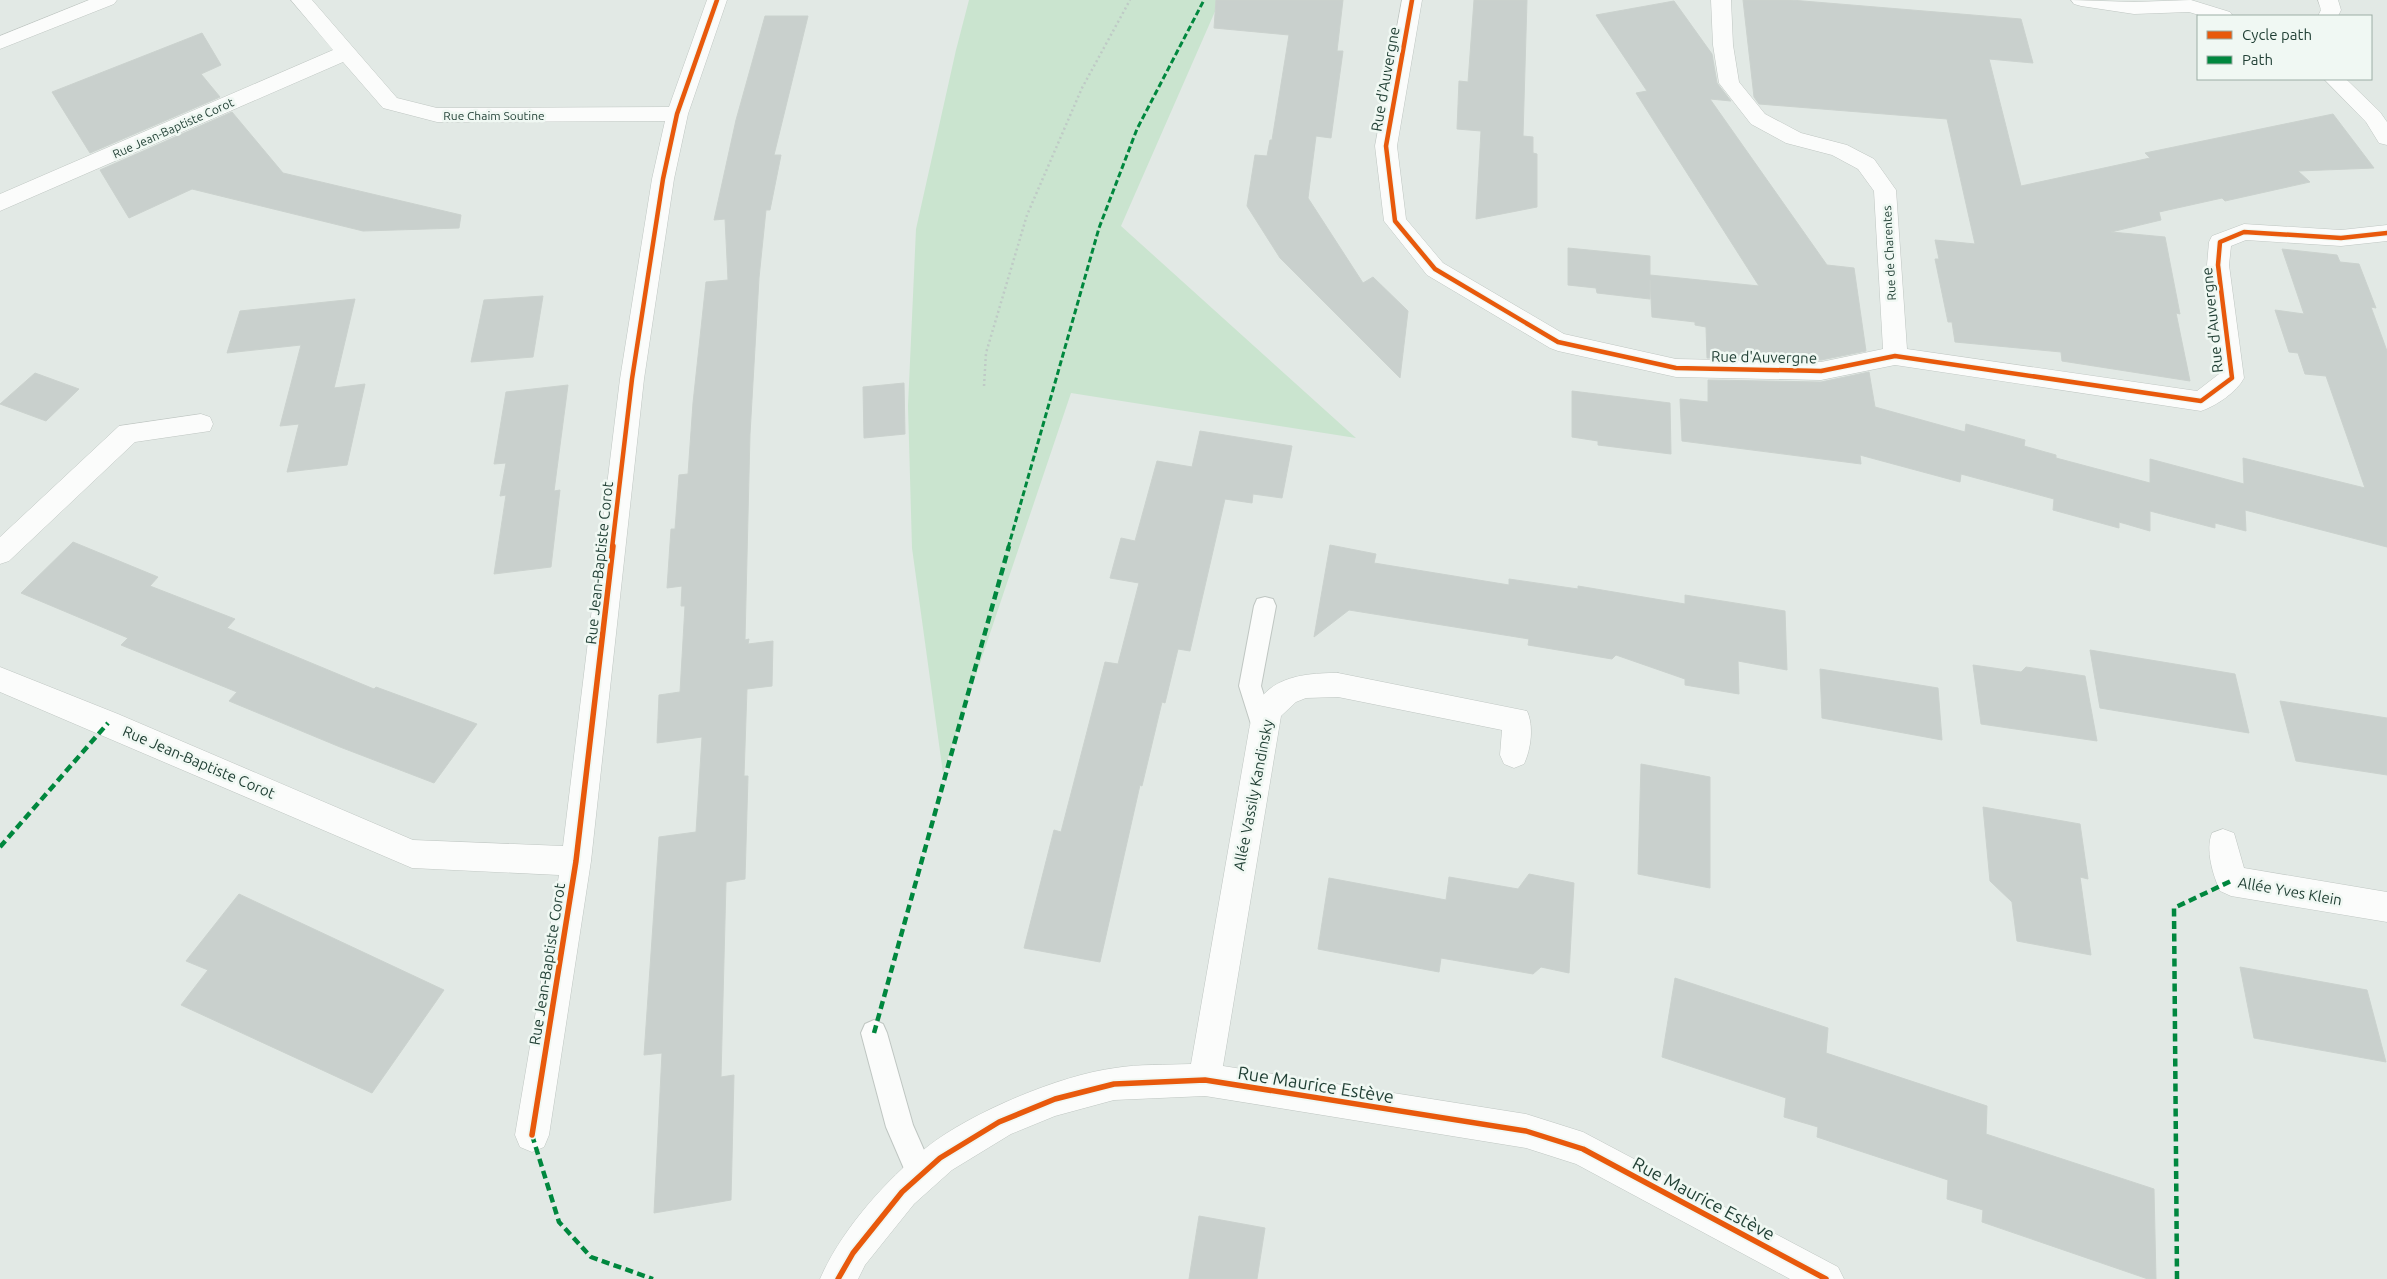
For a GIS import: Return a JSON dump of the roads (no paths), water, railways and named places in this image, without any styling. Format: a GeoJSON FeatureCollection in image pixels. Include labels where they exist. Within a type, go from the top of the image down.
{"type":"FeatureCollection","features":[{"type":"Feature","properties":{"kind":"street"},"geometry":{"type":"LineString","coordinates":[[0,43],[107,0]]}},
{"type":"Feature","properties":{"kind":"street","name":"Rue Chaim Soutine"},"geometry":{"type":"LineString","coordinates":[[301,0],[390,103],[437,115],[676,114]]}},
{"type":"Feature","properties":{"kind":"street","name":"Rue Jean-Baptiste Corot"},"geometry":{"type":"LineString","coordinates":[[532,1136],[576,861],[632,378],[663,179],[676,114],[718,0]]}},
{"type":"Feature","properties":{"kind":"street","name":"Rue d'Auvergne"},"geometry":{"type":"LineString","coordinates":[[1412,0],[1386,146],[1395,221],[1435,269],[1558,342],[1676,368],[1821,371],[1895,356],[2201,401],[2232,378],[2218,265],[2220,242],[2244,232],[2342,238],[2387,233]]}},
{"type":"Feature","properties":{"kind":"street","name":"Rue de Charentes"},"geometry":{"type":"LineString","coordinates":[[1721,0],[1729,83],[1758,119],[1794,138],[1839,150],[1866,164],[1885,190],[1895,356]]}},
{"type":"Feature","properties":{"kind":"street"},"geometry":{"type":"LineString","coordinates":[[2081,0],[2134,8],[2189,3],[2220,15]]}},
{"type":"Feature","properties":{"kind":"street"},"geometry":{"type":"LineString","coordinates":[[2328,0],[2331,10],[2328,15]]}},
{"type":"Feature","properties":{"kind":"street","name":"Rue Jean-Baptiste Corot"},"geometry":{"type":"LineString","coordinates":[[0,203],[345,53]]}},
{"type":"Feature","properties":{"kind":"street"},"geometry":{"type":"LineString","coordinates":[[2335,80],[2373,117],[2387,138]]}},
{"type":"Feature","properties":{"kind":"street"},"geometry":{"type":"LineString","coordinates":[[0,552],[128,432],[201,424]]}},
{"type":"Feature","properties":{"kind":"street","name":"Rue Jean-Baptiste Corot"},"geometry":{"type":"LineString","coordinates":[[0,679],[108,723],[412,854],[576,861]]}},
{"type":"Feature","properties":{"kind":"street","name":"Allée Vassily Kandinsky"},"geometry":{"type":"LineString","coordinates":[[1205,1080],[1210,1038],[1263,730],[1270,709],[1286,694],[1306,686],[1338,684],[1517,720],[1514,755]]}},
{"type":"Feature","properties":{"kind":"street","name":"Allée Yves Klein"},"geometry":{"type":"LineString","coordinates":[[2224,843],[2231,881],[2387,908]]}},
{"type":"Feature","properties":{"kind":"street","name":"Rue Maurice Estève"},"geometry":{"type":"LineString","coordinates":[[838,1279],[852,1253],[902,1192],[940,1158],[999,1122],[1055,1099],[1114,1084],[1205,1080],[1526,1131],[1583,1150],[1826,1279]]}},
{"type":"Feature","properties":{"kind":"lane"},"geometry":{"type":"LineString","coordinates":[[1263,730],[1250,686],[1265,606]]}},
{"type":"Feature","properties":{"kind":"lane"},"geometry":{"type":"LineString","coordinates":[[874,1032],[900,1127],[921,1175]]}}]}
